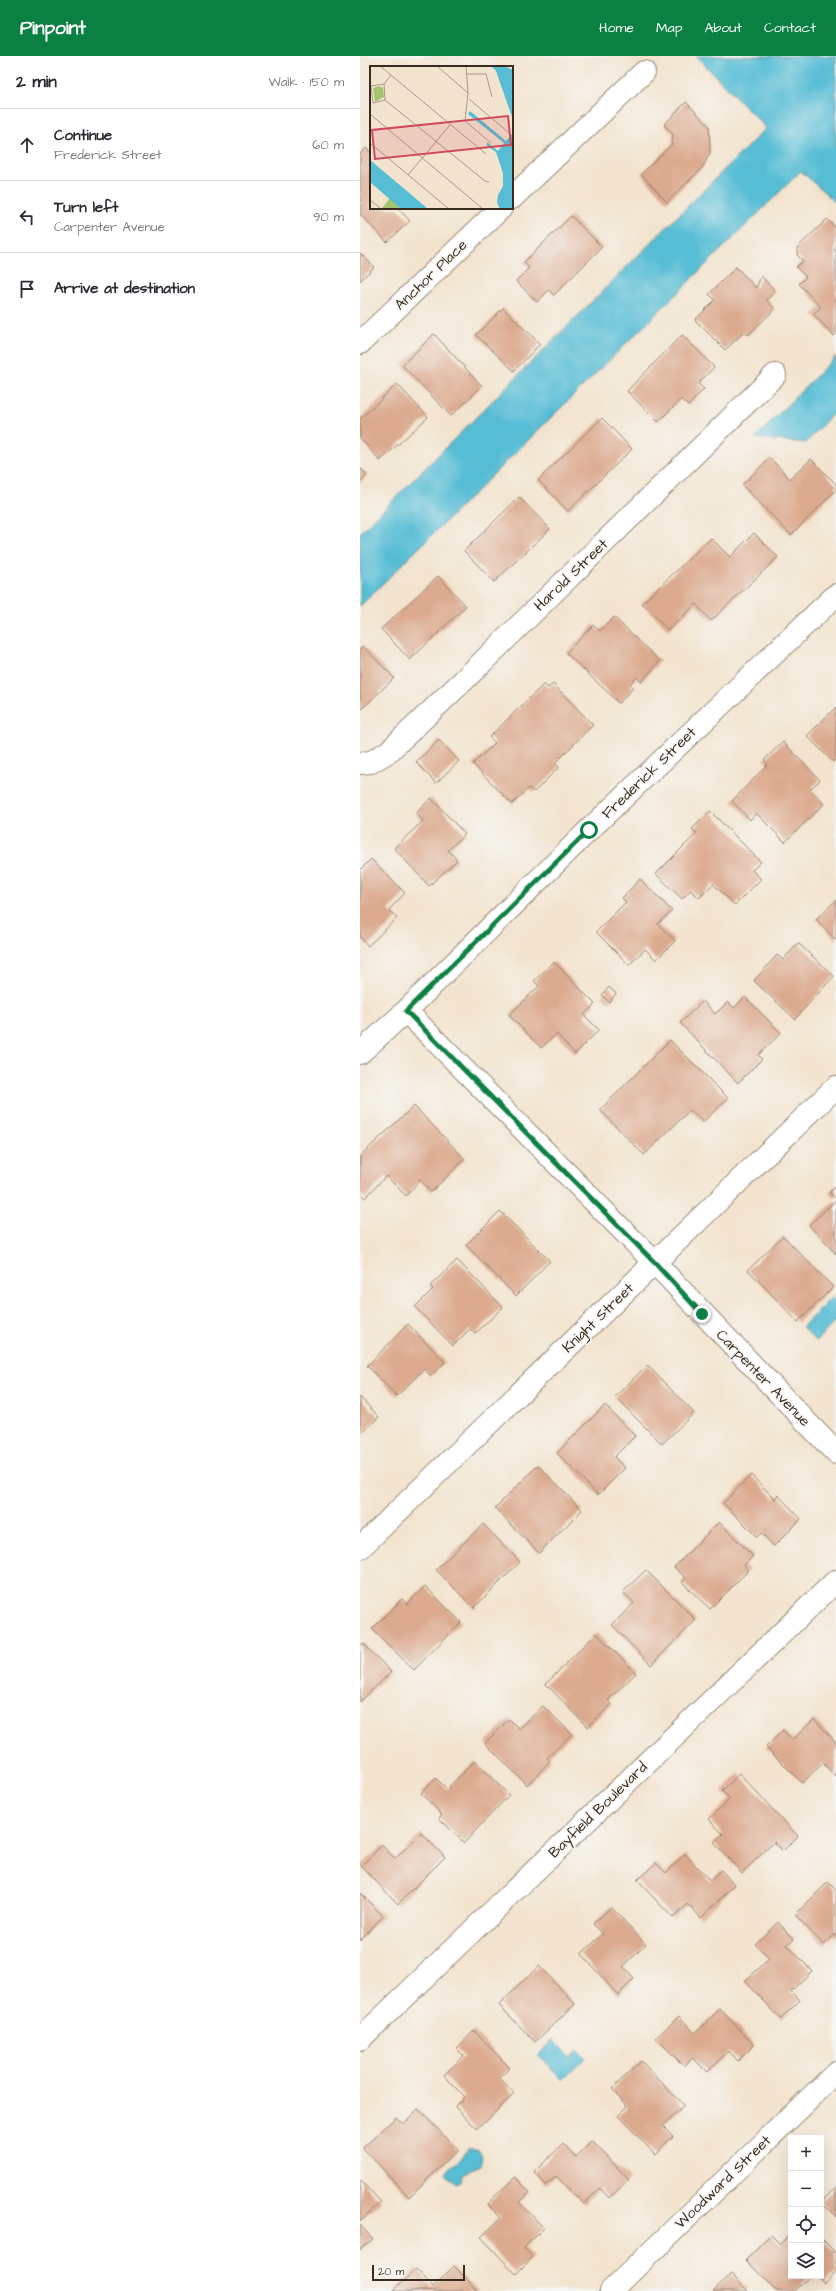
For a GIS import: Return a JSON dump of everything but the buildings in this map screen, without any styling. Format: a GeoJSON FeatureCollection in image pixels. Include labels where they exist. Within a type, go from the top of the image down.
{"type":"FeatureCollection","features":[{"type":"Feature","properties":{"kind":"street"},"geometry":{"type":"LineString","coordinates":[[513,197],[644,72]]}},
{"type":"Feature","properties":{"kind":"street","name":"Anchor Place"},"geometry":{"type":"LineString","coordinates":[[360,343],[500,209]]}},
{"type":"Feature","properties":{"kind":"street","name":"Harold Street"},"geometry":{"type":"LineString","coordinates":[[360,763],[371,762],[388,752],[470,675],[775,376]]}},
{"type":"Feature","properties":{"kind":"street","name":"Frederick Street"},"geometry":{"type":"LineString","coordinates":[[360,1053],[406,1011],[589,830],[836,595]]}},
{"type":"Feature","properties":{"kind":"street","name":"Carpenter Avenue"},"geometry":{"type":"LineString","coordinates":[[406,1011],[655,1263],[836,1453]]}},
{"type":"Feature","properties":{"kind":"street","name":"Knight Street"},"geometry":{"type":"LineString","coordinates":[[360,1548],[836,1087]]}},
{"type":"Feature","properties":{"kind":"street","name":"Bayfield Boulevard"},"geometry":{"type":"LineString","coordinates":[[360,2039],[836,1582]]}},
{"type":"Feature","properties":{"kind":"street","name":"Woodward Street"},"geometry":{"type":"LineString","coordinates":[[611,2291],[836,2073]]}},
{"type":"Feature","properties":{"kind":"water"},"geometry":{"type":"Polygon","coordinates":[[[696,56],[836,56],[836,203],[801,171],[360,606],[360,533],[766,128],[696,56]]]}},
{"type":"Feature","properties":{"kind":"water"},"geometry":{"type":"Polygon","coordinates":[[[836,356],[836,410],[806,443],[755,438],[836,356]]]}},
{"type":"Feature","properties":{"kind":"water"},"geometry":{"type":"Polygon","coordinates":[[[832,1297],[836,1301],[836,1321],[816,1341],[802,1327],[832,1297]]]}},
{"type":"Feature","properties":{"kind":"water"},"geometry":{"type":"Polygon","coordinates":[[[553,2040],[570,2057],[577,2050],[585,2058],[563,2080],[538,2054],[553,2040]]]}},
{"type":"Feature","properties":{"kind":"water"},"geometry":{"type":"Polygon","coordinates":[[[468,2148],[479,2151],[482,2156],[480,2165],[462,2175],[461,2182],[456,2184],[445,2174],[450,2167],[459,2162],[468,2148]]]}},
{"type":"Feature","properties":{"kind":"route"},"geometry":{"type":"LineString","coordinates":[[589,830],[406,1011],[655,1263],[702,1314]]}}]}
